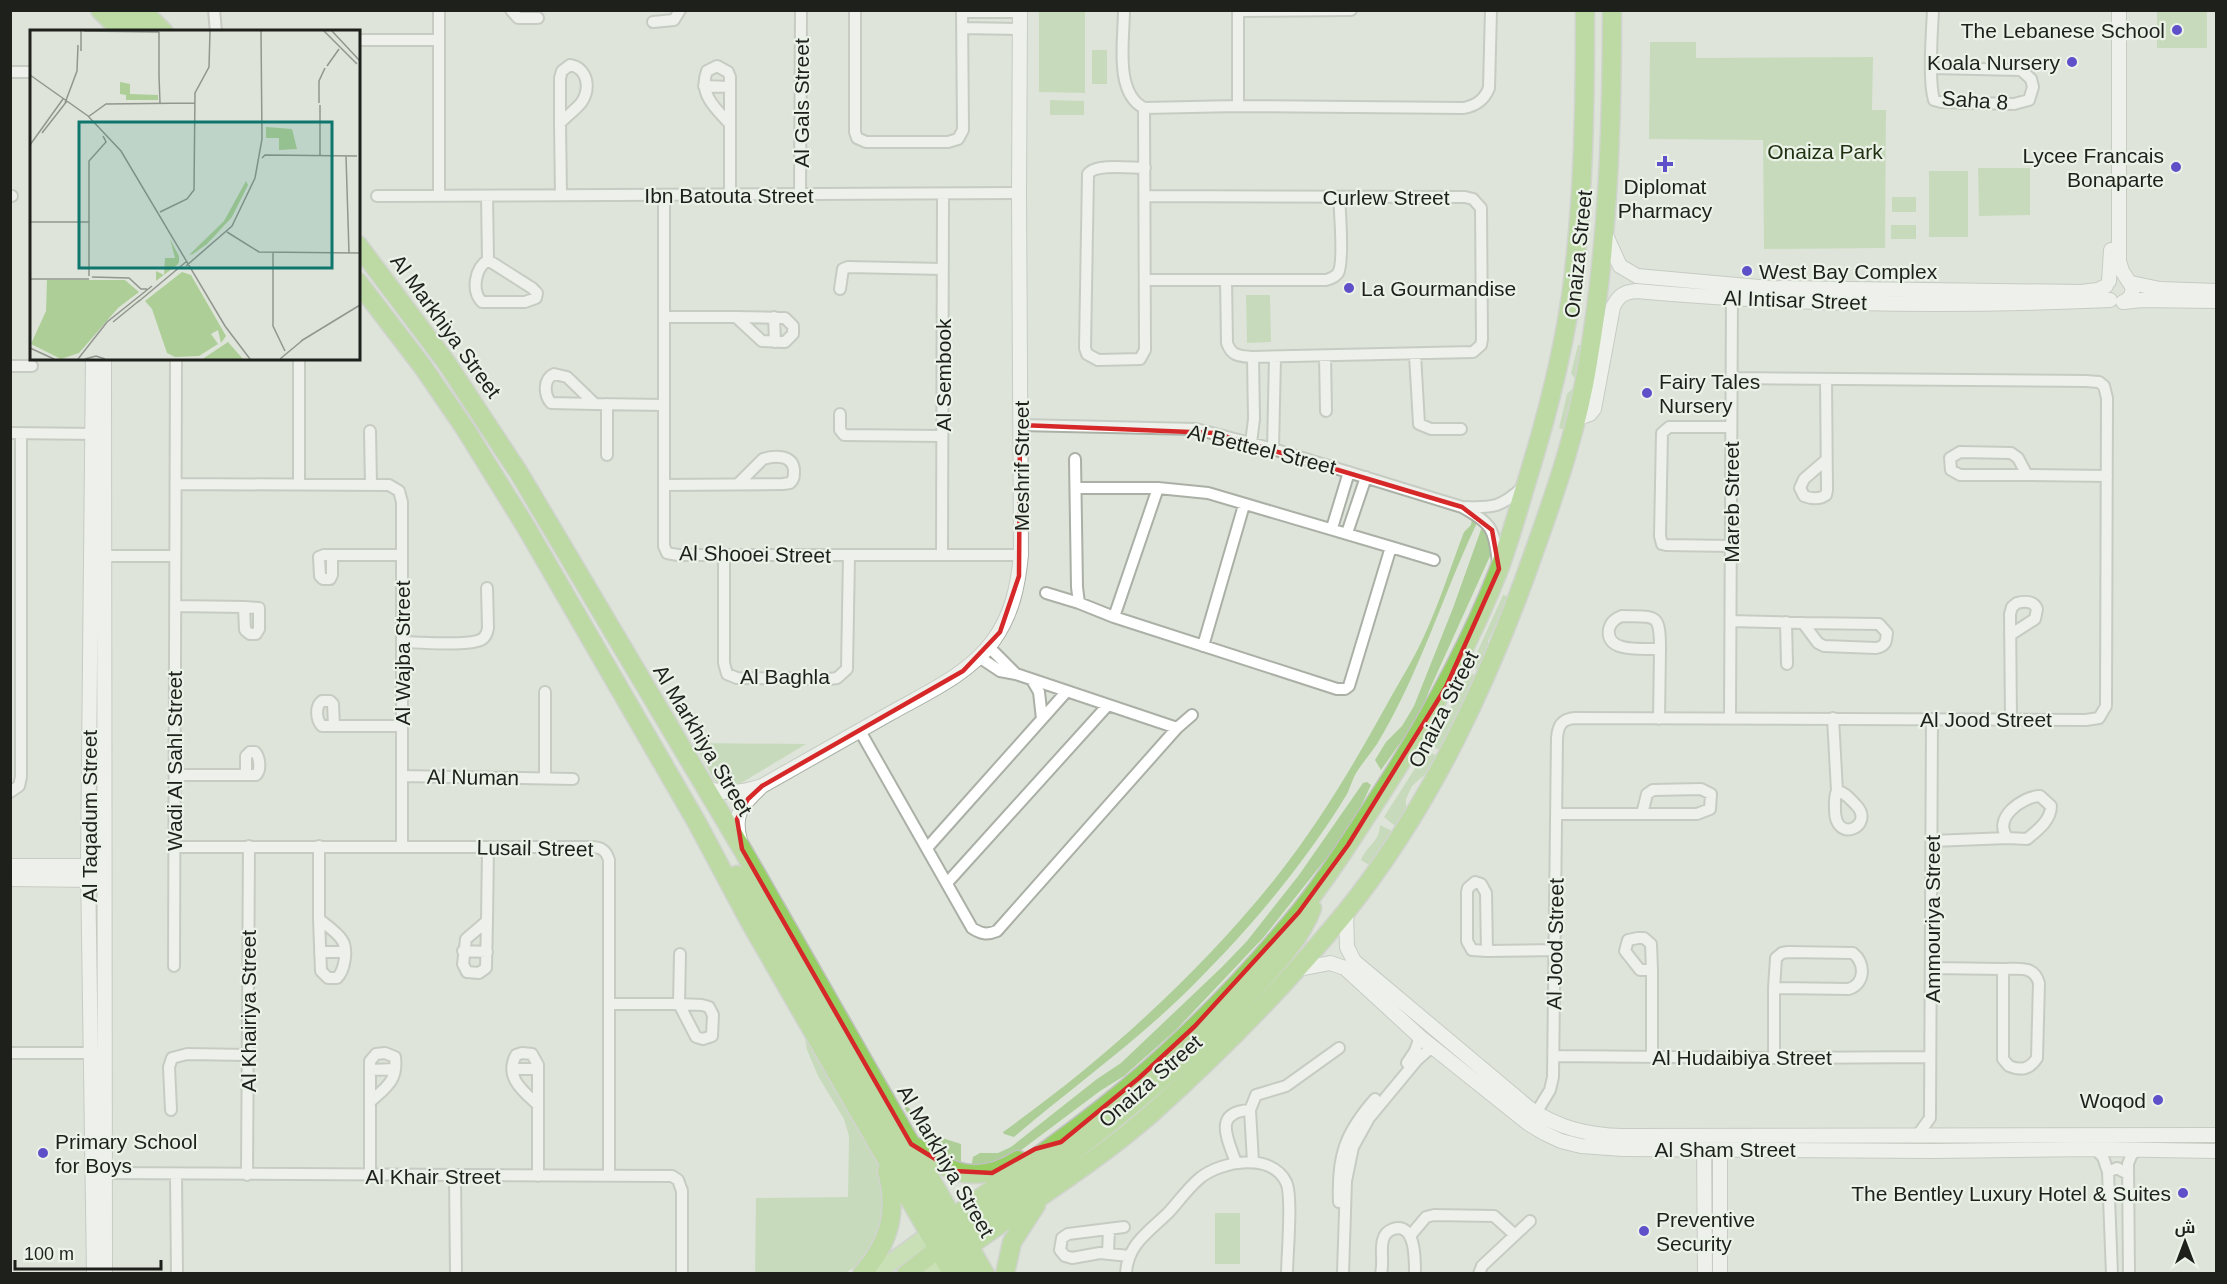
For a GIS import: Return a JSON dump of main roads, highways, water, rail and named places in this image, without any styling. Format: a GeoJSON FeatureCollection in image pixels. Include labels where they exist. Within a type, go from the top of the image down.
{"type":"FeatureCollection","features":[{"type":"Feature","properties":{"kind":"highway"},"geometry":{"type":"LineString","coordinates":[[100,10],[120,30]]}},
{"type":"Feature","properties":{"kind":"highway"},"geometry":{"type":"LineString","coordinates":[[120,10],[140,30]]}},
{"type":"Feature","properties":{"kind":"highway"},"geometry":{"type":"LineString","coordinates":[[142,10],[162,30]]}},
{"type":"Feature","properties":{"kind":"highway","name":"Onaiza Street"},"geometry":{"type":"LineString","coordinates":[[949,1245],[1061,1142],[1138,1078],[1195,1026],[1280,935],[1315,892],[1353,837],[1446,687],[1499,569],[1544,422],[1567,316],[1573,281],[1584,126],[1585,10]]}},
{"type":"Feature","properties":{"kind":"highway","name":"Onaiza Street"},"geometry":{"type":"LineString","coordinates":[[949,1245],[1044,1194],[1096,1157],[1148,1117],[1239,1031],[1299,969],[1379,867],[1421,802],[1475,702],[1522,588],[1554,493],[1576,419],[1588,364],[1605,232],[1610,152],[1612,10]]}},
{"type":"Feature","properties":{"kind":"highway","name":"Al Markhiya Street"},"geometry":{"type":"LineString","coordinates":[[360,248],[440,353],[494,432],[742,849],[911,1144],[949,1245]]}},
{"type":"Feature","properties":{"kind":"highway","name":"Al Markhiya Street"},"geometry":{"type":"LineString","coordinates":[[360,285],[423,367],[464,427],[526,527],[696,821],[751,924],[881,1149],[949,1245],[985,1274]]}},
{"type":"Feature","properties":{"kind":"highway"},"geometry":{"type":"LineString","coordinates":[[696,821],[720,848],[743,884],[949,1245],[969,1274]]}},
{"type":"Feature","properties":{"kind":"highway"},"geometry":{"type":"LineString","coordinates":[[906,1274],[1087,1143],[1187,1057],[1262,980],[1288,947],[1311,912],[1315,892]]}},
{"type":"Feature","properties":{"kind":"highway"},"geometry":{"type":"LineString","coordinates":[[911,1144],[947,1168],[962,1173],[980,1174],[1003,1169],[1035,1149],[1061,1142]]}},
{"type":"Feature","properties":{"kind":"highway"},"geometry":{"type":"LineString","coordinates":[[862,1274],[877,1254],[891,1221],[892,1196],[881,1149]]}},
{"type":"Feature","properties":{"kind":"highway"},"geometry":{"type":"LineString","coordinates":[[1005,1274],[1012,1242],[1044,1194]]}},
{"type":"Feature","properties":{"kind":"main road"},"geometry":{"type":"LineString","coordinates":[[875,1274],[949,1245]]}},
{"type":"Feature","properties":{"kind":"place","name":"The Lebanese School"},"geometry":{"type":"Point","coordinates":[2177,30]}},
{"type":"Feature","properties":{"kind":"place","name":"Koala Nursery"},"geometry":{"type":"Point","coordinates":[2072,62]}},
{"type":"Feature","properties":{"kind":"place","name":"Diplomat Pharmacy"},"geometry":{"type":"Point","coordinates":[1665,164]}},
{"type":"Feature","properties":{"kind":"place","name":"Lycee Francais Bonaparte"},"geometry":{"type":"Point","coordinates":[2176,167]}},
{"type":"Feature","properties":{"kind":"place","name":"West Bay Complex"},"geometry":{"type":"Point","coordinates":[1747,271]}},
{"type":"Feature","properties":{"kind":"place","name":"La Gourmandise"},"geometry":{"type":"Point","coordinates":[1349,288]}},
{"type":"Feature","properties":{"kind":"place","name":"Fairy Tales Nursery"},"geometry":{"type":"Point","coordinates":[1647,393]}},
{"type":"Feature","properties":{"kind":"place","name":"Woqod"},"geometry":{"type":"Point","coordinates":[2158,1100]}},
{"type":"Feature","properties":{"kind":"place","name":"Primary School for Boys"},"geometry":{"type":"Point","coordinates":[43,1153]}},
{"type":"Feature","properties":{"kind":"place","name":"The Bentley Luxury Hotel & Suites"},"geometry":{"type":"Point","coordinates":[2183,1193]}},
{"type":"Feature","properties":{"kind":"place","name":"Preventive Security"},"geometry":{"type":"Point","coordinates":[1644,1231]}},
{"type":"Feature","properties":{"kind":"park label","name":"Onaiza Park"},"geometry":{"type":"Point","coordinates":[1825,151]}}]}
